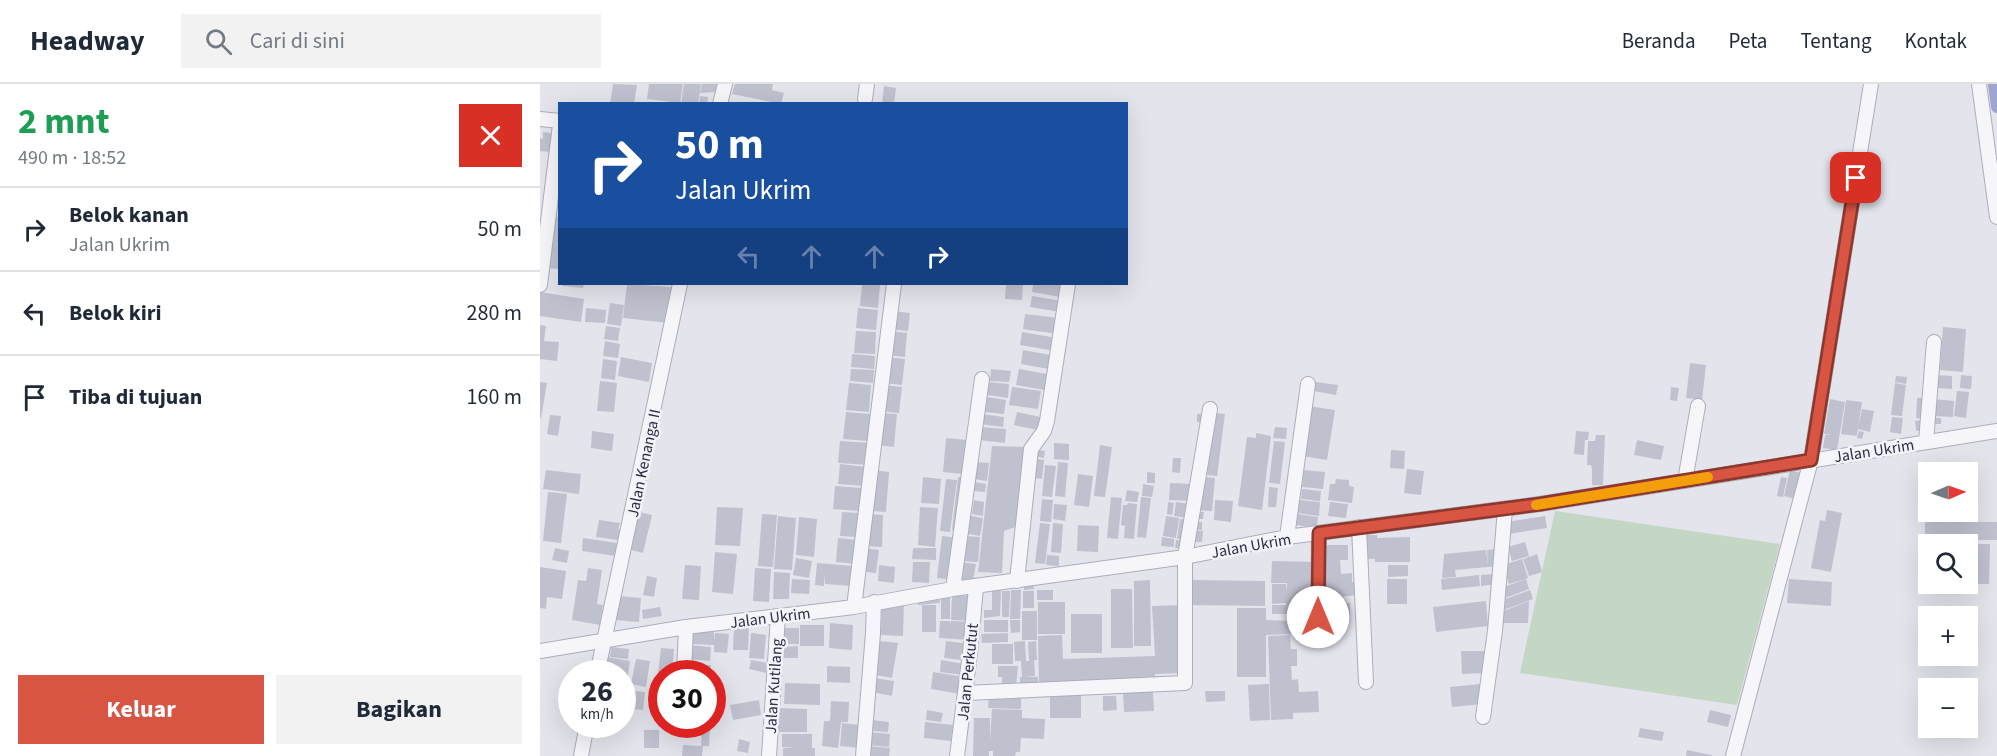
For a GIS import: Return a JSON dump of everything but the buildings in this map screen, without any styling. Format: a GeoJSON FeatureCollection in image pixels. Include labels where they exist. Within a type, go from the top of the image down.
{"type":"FeatureCollection","features":[{"type":"Feature","properties":{"kind":"street"},"geometry":{"type":"LineString","coordinates":[[720,102],[725,84]]}},
{"type":"Feature","properties":{"kind":"street"},"geometry":{"type":"LineString","coordinates":[[865,99],[867,84]]}},
{"type":"Feature","properties":{"kind":"street"},"geometry":{"type":"LineString","coordinates":[[1733,756],[1811,460],[1871,84]]}},
{"type":"Feature","properties":{"kind":"street"},"geometry":{"type":"LineString","coordinates":[[1979,84],[1997,217]]}},
{"type":"Feature","properties":{"kind":"street"},"geometry":{"type":"LineString","coordinates":[[540,119],[558,123]]}},
{"type":"Feature","properties":{"kind":"street"},"geometry":{"type":"LineString","coordinates":[[540,285],[558,139]]}},
{"type":"Feature","properties":{"kind":"street","name":"Jalan Kenanga II"},"geometry":{"type":"LineString","coordinates":[[600,660],[632,519],[680,285]]}},
{"type":"Feature","properties":{"kind":"street"},"geometry":{"type":"LineString","coordinates":[[854,607],[894,285]]}},
{"type":"Feature","properties":{"kind":"street"},"geometry":{"type":"LineString","coordinates":[[1017,581],[1031,449],[1044,431],[1047,421],[1068,285]]}},
{"type":"Feature","properties":{"kind":"street"},"geometry":{"type":"LineString","coordinates":[[1926,442],[1934,342]]}},
{"type":"Feature","properties":{"kind":"street"},"geometry":{"type":"LineString","coordinates":[[953,589],[982,379]]}},
{"type":"Feature","properties":{"kind":"street"},"geometry":{"type":"LineString","coordinates":[[1287,537],[1308,384]]}},
{"type":"Feature","properties":{"kind":"street"},"geometry":{"type":"LineString","coordinates":[[1685,481],[1698,406]]}},
{"type":"Feature","properties":{"kind":"street"},"geometry":{"type":"LineString","coordinates":[[966,693],[1185,683],[1185,557],[1210,410]]}},
{"type":"Feature","properties":{"kind":"street","name":"Jalan Ukrim"},"geometry":{"type":"LineString","coordinates":[[540,651],[686,627],[854,607],[953,589],[1185,557],[1287,537],[1505,509],[1997,431]]}},
{"type":"Feature","properties":{"kind":"street"},"geometry":{"type":"LineString","coordinates":[[1483,717],[1495,631],[1505,509]]}},
{"type":"Feature","properties":{"kind":"street"},"geometry":{"type":"LineString","coordinates":[[1359,527],[1366,682]]}},
{"type":"Feature","properties":{"kind":"street"},"geometry":{"type":"LineString","coordinates":[[1318,617],[1319,533]]}},
{"type":"Feature","properties":{"kind":"street","name":"Jalan Perkutut"},"geometry":{"type":"LineString","coordinates":[[957,756],[966,693],[976,587]]}},
{"type":"Feature","properties":{"kind":"street"},"geometry":{"type":"LineString","coordinates":[[864,756],[874,602]]}},
{"type":"Feature","properties":{"kind":"street","name":"Jalan Kutilang"},"geometry":{"type":"LineString","coordinates":[[769,756],[778,616]]}},
{"type":"Feature","properties":{"kind":"street"},"geometry":{"type":"LineString","coordinates":[[685,660],[686,627]]}},
{"type":"Feature","properties":{"kind":"street"},"geometry":{"type":"LineString","coordinates":[[581,756],[584,738]]}},
{"type":"Feature","properties":{"kind":"green space"},"geometry":{"type":"Polygon","coordinates":[[[1555,511],[1780,544],[1737,705],[1520,673],[1555,511]]]}},
{"type":"Feature","properties":{"kind":"waterway"},"geometry":{"type":"LineString","coordinates":[[1994,84],[1997,107]]}},
{"type":"Feature","properties":{"kind":"slow traffic"},"geometry":{"type":"LineString","coordinates":[[1536,505],[1708,477]]}},
{"type":"Feature","properties":{"kind":"route"},"geometry":{"type":"LineString","coordinates":[[1318,617],[1319,533],[1540,504],[1811,460],[1856,178]]}}]}
